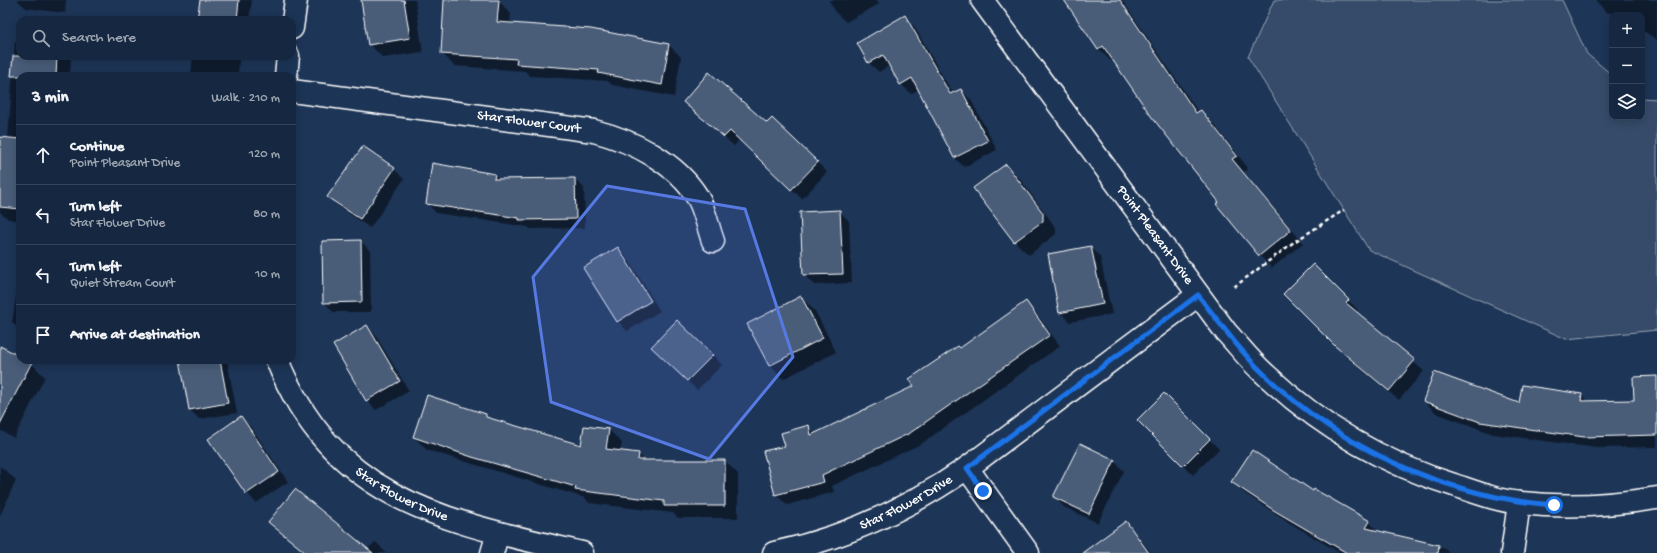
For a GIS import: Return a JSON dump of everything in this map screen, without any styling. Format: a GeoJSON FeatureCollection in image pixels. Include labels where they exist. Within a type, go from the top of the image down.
{"type":"FeatureCollection","features":[{"type":"Feature","properties":{"kind":"street"},"geometry":{"type":"LineString","coordinates":[[294,16],[296,0]]}},
{"type":"Feature","properties":{"kind":"street","name":"Point Pleasant Drive"},"geometry":{"type":"LineString","coordinates":[[982,0],[1226,332],[1264,373],[1303,408],[1342,435],[1380,456],[1424,476],[1484,495],[1519,503],[1554,505],[1634,502],[1657,498]]}},
{"type":"Feature","properties":{"kind":"street"},"geometry":{"type":"LineString","coordinates":[[286,72],[288,60]]}},
{"type":"Feature","properties":{"kind":"street","name":"Star Flower Court"},"geometry":{"type":"LineString","coordinates":[[296,92],[594,131],[614,136],[647,151],[671,168],[689,185],[699,199],[713,241]]}},
{"type":"Feature","properties":{"kind":"street","name":"Star Flower Drive"},"geometry":{"type":"LineString","coordinates":[[774,553],[810,545],[863,527],[935,490],[967,468],[1198,295]]}},
{"type":"Feature","properties":{"kind":"street","name":"Star Flower Drive"},"geometry":{"type":"LineString","coordinates":[[279,364],[287,385],[302,411],[315,429],[340,457],[388,493],[495,543],[582,553]]}},
{"type":"Feature","properties":{"kind":"street"},"geometry":{"type":"LineString","coordinates":[[967,468],[1028,553]]}},
{"type":"Feature","properties":{"kind":"street"},"geometry":{"type":"LineString","coordinates":[[1512,553],[1519,503]]}},
{"type":"Feature","properties":{"kind":"path"},"geometry":{"type":"LineString","coordinates":[[1234,287],[1294,242],[1344,210]]}},
{"type":"Feature","properties":{"kind":"highlighted area"},"geometry":{"type":"Polygon","coordinates":[[[607,186],[745,209],[793,357],[709,459],[551,402],[533,277],[607,186]]]}},
{"type":"Feature","properties":{"kind":"shaded area"},"geometry":{"type":"Polygon","coordinates":[[[1274,0],[1562,0],[1587,54],[1609,72],[1609,120],[1645,120],[1645,98],[1657,99],[1657,330],[1566,339],[1369,250],[1248,57],[1274,0]]]}},
{"type":"Feature","properties":{"kind":"building"},"geometry":{"type":"Polygon","coordinates":[[[200,0],[239,0],[237,16],[198,16],[200,0]]]}},
{"type":"Feature","properties":{"kind":"building"},"geometry":{"type":"Polygon","coordinates":[[[361,0],[404,0],[410,38],[368,45],[361,0]]]}},
{"type":"Feature","properties":{"kind":"building"},"geometry":{"type":"Polygon","coordinates":[[[444,0],[499,0],[497,22],[591,29],[669,44],[662,85],[598,73],[599,70],[516,64],[517,59],[441,54],[444,0]]]}},
{"type":"Feature","properties":{"kind":"building"},"geometry":{"type":"Polygon","coordinates":[[[1064,0],[1120,0],[1196,113],[1201,110],[1237,156],[1232,159],[1291,230],[1259,256],[1216,204],[1219,202],[1151,116],[1103,46],[1098,50],[1064,0]]]}},
{"type":"Feature","properties":{"kind":"building"},"geometry":{"type":"Polygon","coordinates":[[[905,15],[950,94],[961,89],[988,141],[954,158],[912,78],[900,85],[883,55],[868,63],[857,43],[905,15]]]}},
{"type":"Feature","properties":{"kind":"building"},"geometry":{"type":"Polygon","coordinates":[[[13,56],[16,56],[16,60],[57,60],[56,72],[16,72],[16,76],[11,76],[13,56]]]}},
{"type":"Feature","properties":{"kind":"building"},"geometry":{"type":"Polygon","coordinates":[[[709,72],[767,123],[772,118],[818,162],[791,190],[730,131],[724,137],[683,102],[709,72]]]}},
{"type":"Feature","properties":{"kind":"building"},"geometry":{"type":"Polygon","coordinates":[[[0,137],[16,139],[16,209],[0,207],[0,137]]]}},
{"type":"Feature","properties":{"kind":"building"},"geometry":{"type":"Polygon","coordinates":[[[363,146],[395,168],[360,219],[327,197],[363,146]]]}},
{"type":"Feature","properties":{"kind":"building"},"geometry":{"type":"Polygon","coordinates":[[[432,163],[495,174],[494,179],[575,178],[576,219],[519,220],[519,218],[426,204],[432,163]]]}},
{"type":"Feature","properties":{"kind":"building"},"geometry":{"type":"Polygon","coordinates":[[[1006,164],[1043,213],[1043,221],[1014,242],[973,188],[1006,164]]]}},
{"type":"Feature","properties":{"kind":"building"},"geometry":{"type":"Polygon","coordinates":[[[840,210],[843,274],[803,275],[800,212],[840,210]]]}},
{"type":"Feature","properties":{"kind":"building"},"geometry":{"type":"Polygon","coordinates":[[[361,240],[362,302],[323,303],[322,241],[361,240]]]}},
{"type":"Feature","properties":{"kind":"building"},"geometry":{"type":"Polygon","coordinates":[[[1091,246],[1103,304],[1059,313],[1048,254],[1091,246]]]}},
{"type":"Feature","properties":{"kind":"building"},"geometry":{"type":"Polygon","coordinates":[[[618,247],[651,301],[617,322],[583,268],[618,247]]]}},
{"type":"Feature","properties":{"kind":"building"},"geometry":{"type":"Polygon","coordinates":[[[1313,264],[1349,300],[1346,303],[1415,360],[1389,391],[1336,347],[1283,294],[1313,264]]]}},
{"type":"Feature","properties":{"kind":"building"},"geometry":{"type":"Polygon","coordinates":[[[801,296],[823,338],[769,366],[747,324],[801,296]]]}},
{"type":"Feature","properties":{"kind":"building"},"geometry":{"type":"Polygon","coordinates":[[[1026,301],[1050,335],[910,433],[822,475],[824,482],[775,495],[763,451],[785,446],[781,433],[809,425],[811,435],[914,386],[909,379],[958,346],[960,348],[1026,301]]]}},
{"type":"Feature","properties":{"kind":"building"},"geometry":{"type":"Polygon","coordinates":[[[677,320],[713,355],[687,381],[651,347],[677,320]]]}},
{"type":"Feature","properties":{"kind":"building"},"geometry":{"type":"Polygon","coordinates":[[[367,325],[400,381],[366,401],[333,345],[367,325]]]}},
{"type":"Feature","properties":{"kind":"building"},"geometry":{"type":"Polygon","coordinates":[[[0,346],[16,354],[16,364],[31,364],[0,424],[0,346]]]}},
{"type":"Feature","properties":{"kind":"building"},"geometry":{"type":"Polygon","coordinates":[[[181,364],[221,364],[228,403],[189,410],[181,364]]]}},
{"type":"Feature","properties":{"kind":"building"},"geometry":{"type":"Polygon","coordinates":[[[1434,372],[1519,403],[1522,385],[1582,394],[1581,401],[1634,400],[1633,377],[1657,376],[1657,435],[1584,437],[1480,422],[1423,401],[1434,372]]]}},
{"type":"Feature","properties":{"kind":"building"},"geometry":{"type":"Polygon","coordinates":[[[1164,393],[1210,439],[1183,466],[1137,420],[1164,393]]]}},
{"type":"Feature","properties":{"kind":"building"},"geometry":{"type":"Polygon","coordinates":[[[427,395],[486,414],[486,417],[581,445],[584,426],[609,429],[606,449],[639,453],[638,460],[725,460],[725,506],[664,506],[664,501],[575,490],[576,487],[472,457],[413,437],[427,395]]]}},
{"type":"Feature","properties":{"kind":"building"},"geometry":{"type":"Polygon","coordinates":[[[241,416],[279,472],[246,494],[208,439],[241,416]]]}},
{"type":"Feature","properties":{"kind":"building"},"geometry":{"type":"Polygon","coordinates":[[[1080,443],[1115,460],[1089,514],[1053,497],[1080,443]]]}},
{"type":"Feature","properties":{"kind":"building"},"geometry":{"type":"Polygon","coordinates":[[[1252,450],[1313,491],[1314,489],[1370,521],[1366,528],[1439,545],[1438,553],[1347,553],[1275,511],[1231,482],[1252,450]]]}},
{"type":"Feature","properties":{"kind":"building"},"geometry":{"type":"Polygon","coordinates":[[[295,489],[373,553],[306,553],[268,522],[295,489]]]}},
{"type":"Feature","properties":{"kind":"building"},"geometry":{"type":"Polygon","coordinates":[[[1126,521],[1149,553],[1082,553],[1126,521]]]}},
{"type":"Feature","properties":{"kind":"route"},"geometry":{"type":"LineString","coordinates":[[983,491],[967,468],[1198,295],[1226,332],[1264,373],[1303,408],[1342,435],[1380,456],[1424,476],[1484,495],[1519,503],[1554,505]]}}]}
